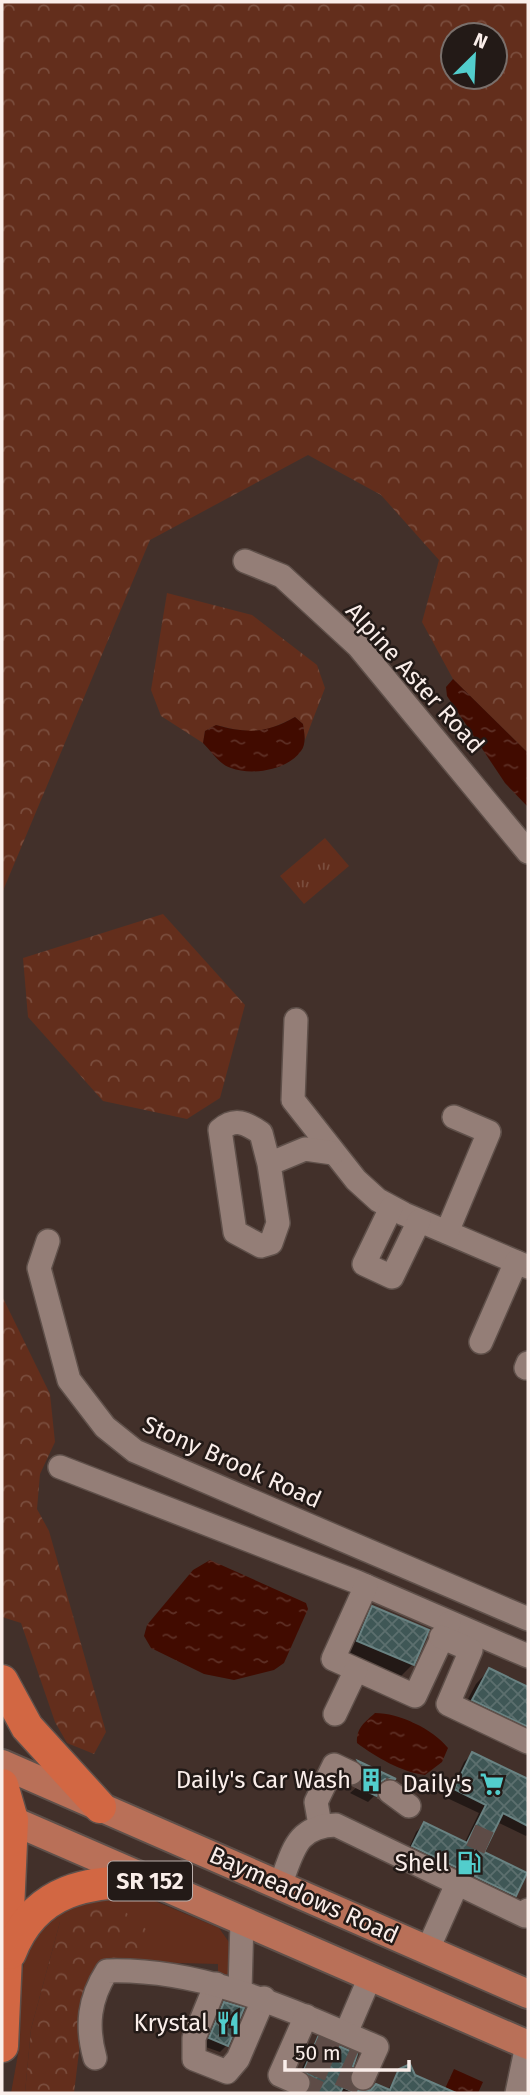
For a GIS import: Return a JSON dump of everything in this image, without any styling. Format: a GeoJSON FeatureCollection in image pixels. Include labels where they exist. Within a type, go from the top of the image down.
{"type":"FeatureCollection","features":[{"type":"Feature","properties":{"kind":"highway"},"geometry":{"type":"LineString","coordinates":[[2,1681],[27,1727],[100,1807]]}},
{"type":"Feature","properties":{"kind":"highway"},"geometry":{"type":"LineString","coordinates":[[2,1785],[7,1818],[7,1961],[2,2046]]}},
{"type":"Feature","properties":{"kind":"highway"},"geometry":{"type":"LineString","coordinates":[[7,1961],[20,1929],[35,1913],[76,1888],[109,1881],[152,1882]]}},
{"type":"Feature","properties":{"kind":"main road","name":"Baymeadows Road"},"geometry":{"type":"LineString","coordinates":[[2,1764],[528,1993]]}},
{"type":"Feature","properties":{"kind":"main road","name":"Baymeadows Road"},"geometry":{"type":"LineString","coordinates":[[7,1818],[528,2045]]}},
{"type":"Feature","properties":{"kind":"street","name":"Alpine Aster Road"},"geometry":{"type":"LineString","coordinates":[[245,561],[282,576],[358,646],[528,852]]}},
{"type":"Feature","properties":{"kind":"street"},"geometry":{"type":"LineString","coordinates":[[296,1020],[293,1100],[356,1180],[391,1208],[522,1264],[481,1342]]}},
{"type":"Feature","properties":{"kind":"street"},"geometry":{"type":"LineString","coordinates":[[446,1232],[489,1132],[454,1117]]}},
{"type":"Feature","properties":{"kind":"street"},"geometry":{"type":"LineString","coordinates":[[244,1122],[261,1133],[269,1164],[278,1223],[271,1243],[261,1246],[235,1232],[220,1130],[229,1123],[244,1122]]}},
{"type":"Feature","properties":{"kind":"street"},"geometry":{"type":"LineString","coordinates":[[269,1164],[305,1149],[333,1153]]}},
{"type":"Feature","properties":{"kind":"street"},"geometry":{"type":"LineString","coordinates":[[391,1208],[364,1264],[392,1278],[419,1221]]}},
{"type":"Feature","properties":{"kind":"street","name":"Stony Brook Road"},"geometry":{"type":"LineString","coordinates":[[48,1241],[39,1268],[69,1380],[105,1427],[135,1451],[528,1619]]}},
{"type":"Feature","properties":{"kind":"street"},"geometry":{"type":"LineString","coordinates":[[60,1467],[366,1586],[445,1630],[475,1643],[528,1656]]}},
{"type":"Feature","properties":{"kind":"street"},"geometry":{"type":"LineString","coordinates":[[366,1586],[333,1659],[415,1696],[445,1630]]}},
{"type":"Feature","properties":{"kind":"street"},"geometry":{"type":"LineString","coordinates":[[475,1643],[449,1704],[528,1742]]}},
{"type":"Feature","properties":{"kind":"street"},"geometry":{"type":"LineString","coordinates":[[335,1714],[356,1670]]}},
{"type":"Feature","properties":{"kind":"street"},"geometry":{"type":"LineString","coordinates":[[320,1825],[316,1802],[334,1765],[351,1773]]}},
{"type":"Feature","properties":{"kind":"street"},"geometry":{"type":"LineString","coordinates":[[390,1792],[409,1806]]}},
{"type":"Feature","properties":{"kind":"street"},"geometry":{"type":"LineString","coordinates":[[281,1885],[299,1837],[320,1825],[336,1825],[525,1916],[528,1910]]}},
{"type":"Feature","properties":{"kind":"street"},"geometry":{"type":"LineString","coordinates":[[428,1949],[457,1884]]}},
{"type":"Feature","properties":{"kind":"street"},"geometry":{"type":"LineString","coordinates":[[216,1984],[194,2038],[194,2059],[202,2062],[229,2057],[254,1995],[242,1921]]}},
{"type":"Feature","properties":{"kind":"street"},"geometry":{"type":"LineString","coordinates":[[95,2058],[90,2039],[93,1993],[107,1971],[131,1970],[216,1984],[254,1995],[303,2042]]}},
{"type":"Feature","properties":{"kind":"street"},"geometry":{"type":"LineString","coordinates":[[346,2033],[370,1977]]}},
{"type":"Feature","properties":{"kind":"street"},"geometry":{"type":"LineString","coordinates":[[298,2083],[280,2075],[303,2042],[346,2033],[377,2046],[362,2068]]}},
{"type":"Feature","properties":{"kind":"street"},"geometry":{"type":"LineString","coordinates":[[517,2093],[528,2045]]}},
{"type":"Feature","properties":{"kind":"green space"},"geometry":{"type":"Polygon","coordinates":[[[2,2],[528,2],[528,753],[453,679],[422,622],[439,560],[381,495],[308,455],[150,540],[2,893],[2,2]]]}},
{"type":"Feature","properties":{"kind":"green space"},"geometry":{"type":"Polygon","coordinates":[[[167,593],[252,615],[317,665],[325,688],[305,740],[303,724],[295,717],[274,727],[257,731],[216,725],[205,731],[203,743],[161,716],[151,690],[167,593]]]}},
{"type":"Feature","properties":{"kind":"green space"},"geometry":{"type":"Polygon","coordinates":[[[325,838],[349,866],[304,904],[280,876],[325,838]]]}},
{"type":"Feature","properties":{"kind":"green space"},"geometry":{"type":"Polygon","coordinates":[[[163,914],[245,1005],[220,1098],[187,1119],[103,1101],[28,1017],[23,958],[163,914]]]}},
{"type":"Feature","properties":{"kind":"green space"},"geometry":{"type":"Polygon","coordinates":[[[2,1296],[50,1394],[55,1442],[40,1474],[37,1509],[49,1531],[106,1732],[94,1754],[67,1743],[55,1722],[21,1623],[2,1617],[2,1296]]]}},
{"type":"Feature","properties":{"kind":"green space"},"geometry":{"type":"Polygon","coordinates":[[[131,1891],[219,1928],[231,1945],[233,1968],[223,1979],[218,1978],[218,1964],[141,1962],[60,1922],[31,2029],[25,2093],[11,2093],[20,2043],[21,1982],[27,1941],[53,1907],[131,1891]]]}},
{"type":"Feature","properties":{"kind":"green space"},"geometry":{"type":"Polygon","coordinates":[[[86,1903],[123,1910],[147,1930],[141,1962],[86,1994],[74,2093],[25,2093],[31,2029],[60,1922],[86,1903]]]}},
{"type":"Feature","properties":{"kind":"water"},"geometry":{"type":"Polygon","coordinates":[[[453,679],[528,753],[528,807],[505,783],[447,696],[446,687],[453,679]]]}},
{"type":"Feature","properties":{"kind":"water"},"geometry":{"type":"Polygon","coordinates":[[[295,717],[303,724],[303,748],[288,763],[269,770],[249,771],[227,766],[203,743],[205,731],[216,725],[248,731],[266,729],[295,717]]]}},
{"type":"Feature","properties":{"kind":"water"},"geometry":{"type":"Polygon","coordinates":[[[210,1560],[306,1603],[308,1609],[284,1663],[274,1670],[234,1680],[204,1674],[151,1648],[144,1636],[147,1625],[193,1570],[210,1560]]]}},
{"type":"Feature","properties":{"kind":"water"},"geometry":{"type":"Polygon","coordinates":[[[375,1713],[405,1719],[434,1735],[448,1748],[442,1762],[425,1775],[407,1771],[357,1743],[360,1729],[375,1713]]]}},
{"type":"Feature","properties":{"kind":"water"},"geometry":{"type":"Polygon","coordinates":[[[454,2069],[483,2082],[478,2093],[443,2093],[454,2069]]]}},
{"type":"Feature","properties":{"kind":"building"},"geometry":{"type":"Polygon","coordinates":[[[372,1606],[429,1630],[414,1665],[357,1641],[372,1606]]]}},
{"type":"Feature","properties":{"kind":"building"},"geometry":{"type":"Polygon","coordinates":[[[489,1668],[528,1687],[528,1727],[472,1700],[489,1668]]]}},
{"type":"Feature","properties":{"kind":"building"},"geometry":{"type":"Polygon","coordinates":[[[472,1752],[528,1779],[528,1826],[503,1813],[484,1852],[527,1873],[516,1896],[412,1846],[424,1822],[467,1843],[486,1805],[454,1789],[472,1752]]]}},
{"type":"Feature","properties":{"kind":"building"},"geometry":{"type":"Polygon","coordinates":[[[358,1761],[396,1779],[385,1779],[379,1783],[377,1796],[355,1786],[363,1780],[365,1773],[358,1761]]]}},
{"type":"Feature","properties":{"kind":"building","name":"Krystal"},"geometry":{"type":"Polygon","coordinates":[[[224,2002],[244,2008],[228,2046],[209,2038],[224,2002]]]}},
{"type":"Feature","properties":{"kind":"building"},"geometry":{"type":"Polygon","coordinates":[[[318,2037],[357,2054],[349,2079],[358,2091],[371,2090],[376,2084],[390,2090],[399,2069],[410,2064],[415,2075],[456,2093],[356,2093],[343,2087],[340,2093],[307,2093],[312,2081],[304,2070],[318,2037]]]}},
{"type":"Feature","properties":{"kind":"tunnel"},"geometry":{"type":"LineString","coordinates":[[351,1773],[390,1792]]}},
{"type":"Feature","properties":{"kind":"tunnel"},"geometry":{"type":"LineString","coordinates":[[471,1835],[489,1843]]}},
{"type":"Feature","properties":{"kind":"tunnel"},"geometry":{"type":"LineString","coordinates":[[315,2044],[354,2061]]}},
{"type":"Feature","properties":{"kind":"tunnel"},"geometry":{"type":"LineString","coordinates":[[308,2061],[361,2083]]}},
{"type":"Feature","properties":{"kind":"tunnel"},"geometry":{"type":"LineString","coordinates":[[298,2083],[320,2093]]}},
{"type":"Feature","properties":{"kind":"place","name":"Daily's Car Wash"},"geometry":{"type":"Point","coordinates":[371,1780]}},
{"type":"Feature","properties":{"kind":"place","name":"Daily's"},"geometry":{"type":"Point","coordinates":[492,1784]}},
{"type":"Feature","properties":{"kind":"place","name":"Shell"},"geometry":{"type":"Point","coordinates":[469,1863]}},
{"type":"Feature","properties":{"kind":"place","name":"Krystal"},"geometry":{"type":"Point","coordinates":[228,2023]}}]}
